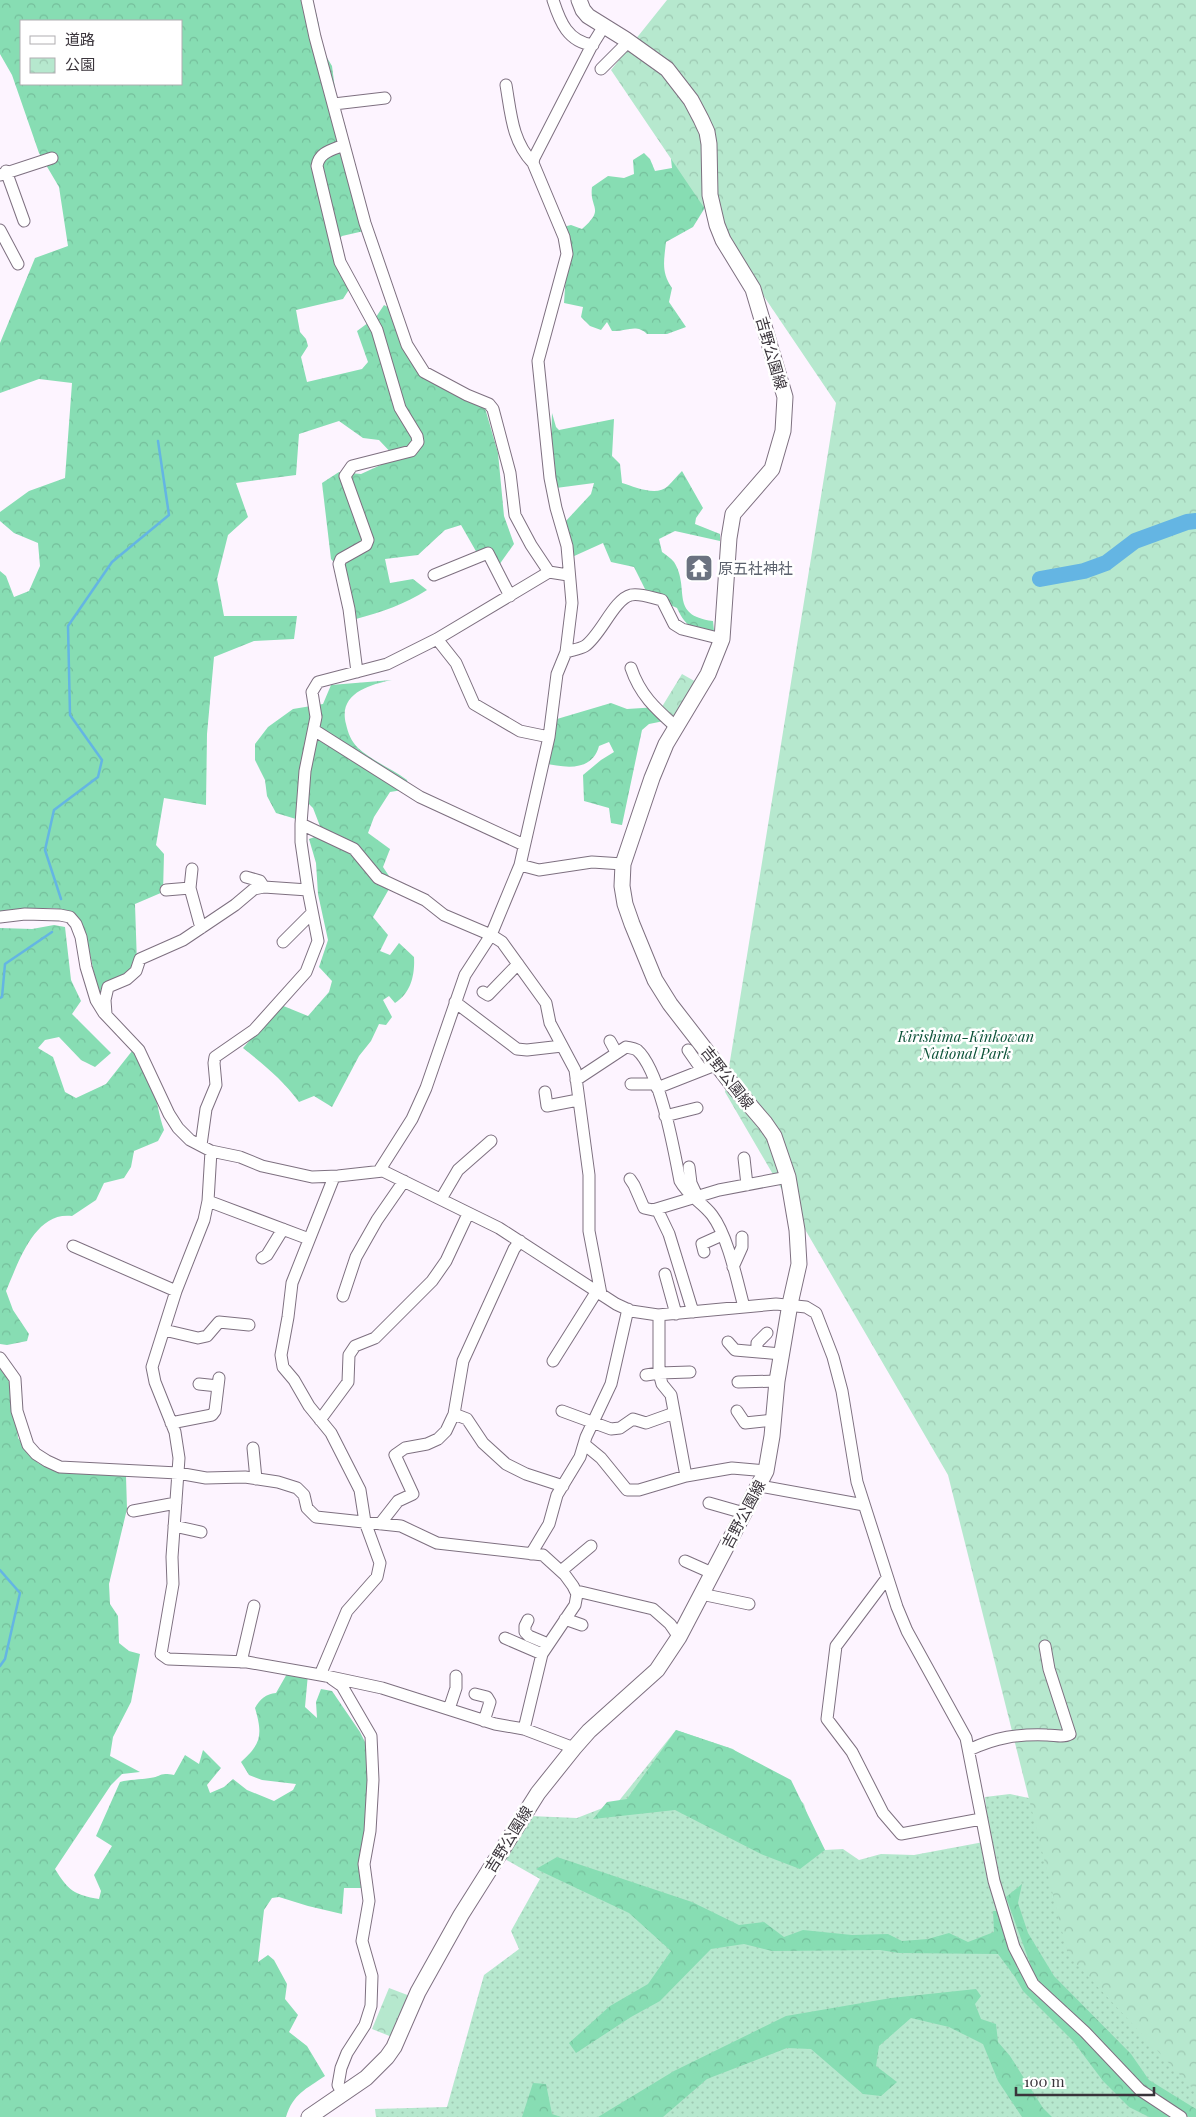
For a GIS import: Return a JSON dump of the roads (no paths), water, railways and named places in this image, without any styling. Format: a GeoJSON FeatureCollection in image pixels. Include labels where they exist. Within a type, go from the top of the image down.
{"type":"FeatureCollection","features":[{"type":"Feature","properties":{"kind":"main road","name":"吉野公園線"},"geometry":{"type":"LineString","coordinates":[[308,2117],[343,2094],[378,2067],[394,2047],[418,1992],[461,1915],[538,1793],[574,1748],[657,1670],[679,1637],[760,1486],[766,1471],[777,1381],[799,1264],[800,1252],[788,1177],[774,1136],[670,1004],[655,980],[625,904],[622,886],[623,864],[652,778],[676,727],[708,674],[722,639],[729,538],[733,514],[772,469],[783,431],[785,397],[753,289],[723,240],[717,225],[710,195],[709,144],[707,132],[701,120],[677,79],[652,57],[588,16],[579,0]]}},
{"type":"Feature","properties":{"kind":"street"},"geometry":{"type":"LineString","coordinates":[[307,0],[315,37],[365,223],[407,344],[424,372],[467,395],[489,404],[493,409],[510,473],[515,515],[549,572]]}},
{"type":"Feature","properties":{"kind":"street"},"geometry":{"type":"LineString","coordinates":[[554,0],[559,18],[573,38],[578,42],[593,45]]}},
{"type":"Feature","properties":{"kind":"street"},"geometry":{"type":"LineString","coordinates":[[533,163],[604,26]]}},
{"type":"Feature","properties":{"kind":"street"},"geometry":{"type":"LineString","coordinates":[[601,69],[629,41]]}},
{"type":"Feature","properties":{"kind":"street"},"geometry":{"type":"LineString","coordinates":[[378,1171],[412,1119],[426,1088],[465,975],[491,935],[520,865],[548,737],[557,674],[566,652],[572,603],[568,575],[567,546],[550,478],[538,361],[567,254],[564,237],[533,163],[524,154],[514,135],[506,85]]}},
{"type":"Feature","properties":{"kind":"street"},"geometry":{"type":"LineString","coordinates":[[334,104],[385,98]]}},
{"type":"Feature","properties":{"kind":"street"},"geometry":{"type":"LineString","coordinates":[[344,146],[325,152],[318,160],[340,262],[378,330],[400,408],[417,436],[418,442],[412,450],[352,466],[345,476],[368,540],[366,545],[341,560],[339,564],[349,609],[357,672]]}},
{"type":"Feature","properties":{"kind":"street"},"geometry":{"type":"LineString","coordinates":[[24,222],[3,173],[52,158]]}},
{"type":"Feature","properties":{"kind":"street"},"geometry":{"type":"LineString","coordinates":[[0,230],[18,264]]}},
{"type":"Feature","properties":{"kind":"street"},"geometry":{"type":"LineString","coordinates":[[434,575],[488,553],[510,596]]}},
{"type":"Feature","properties":{"kind":"street"},"geometry":{"type":"LineString","coordinates":[[201,1145],[206,1109],[216,1085],[215,1057],[254,1030],[306,972],[318,941],[301,842],[301,824],[305,771],[316,718],[312,692],[318,682],[387,664],[437,639],[549,572],[568,575]]}},
{"type":"Feature","properties":{"kind":"street"},"geometry":{"type":"LineString","coordinates":[[566,652],[584,647],[596,636],[619,603],[629,595],[638,594],[662,600],[674,624],[682,629],[722,639]]}},
{"type":"Feature","properties":{"kind":"street"},"geometry":{"type":"LineString","coordinates":[[437,639],[456,663],[474,704],[520,731],[548,737]]}},
{"type":"Feature","properties":{"kind":"street"},"geometry":{"type":"LineString","coordinates":[[630,668],[650,703],[676,727]]}},
{"type":"Feature","properties":{"kind":"street"},"geometry":{"type":"LineString","coordinates":[[314,730],[420,797],[524,845]]}},
{"type":"Feature","properties":{"kind":"street"},"geometry":{"type":"LineString","coordinates":[[301,824],[354,849],[378,878],[425,900],[444,915],[491,935],[502,942],[546,1002],[550,1023],[575,1070],[589,1175],[589,1231],[599,1292],[553,1362]]}},
{"type":"Feature","properties":{"kind":"street"},"geometry":{"type":"LineString","coordinates":[[520,865],[539,870],[592,862],[623,864]]}},
{"type":"Feature","properties":{"kind":"street"},"geometry":{"type":"LineString","coordinates":[[192,869],[190,888],[201,928]]}},
{"type":"Feature","properties":{"kind":"street"},"geometry":{"type":"LineString","coordinates":[[246,877],[260,881],[264,887]]}},
{"type":"Feature","properties":{"kind":"street"},"geometry":{"type":"LineString","coordinates":[[107,1016],[105,1000],[108,988],[127,979],[136,971],[140,959],[184,940],[254,889],[264,887],[308,890]]}},
{"type":"Feature","properties":{"kind":"street"},"geometry":{"type":"LineString","coordinates":[[166,890],[190,888]]}},
{"type":"Feature","properties":{"kind":"street"},"geometry":{"type":"LineString","coordinates":[[283,942],[312,913]]}},
{"type":"Feature","properties":{"kind":"street"},"geometry":{"type":"LineString","coordinates":[[0,917],[48,914],[70,917],[76,924],[81,937],[86,967],[96,1000],[107,1016],[139,1050],[160,1097],[178,1128],[190,1140],[212,1151],[240,1157],[262,1166],[312,1177],[383,1171],[499,1228],[628,1310],[659,1315],[790,1304],[816,1313],[829,1343],[842,1391],[853,1463],[864,1505],[897,1607],[907,1631],[961,1726],[970,1750],[994,1881],[1014,1947],[1033,1984],[1085,2032],[1140,2090],[1181,2117]]}},
{"type":"Feature","properties":{"kind":"street"},"geometry":{"type":"LineString","coordinates":[[483,992],[488,995],[503,982],[518,964]]}},
{"type":"Feature","properties":{"kind":"street"},"geometry":{"type":"LineString","coordinates":[[456,1002],[517,1049],[527,1050],[562,1046]]}},
{"type":"Feature","properties":{"kind":"street"},"geometry":{"type":"LineString","coordinates":[[576,1080],[610,1047],[635,1048],[643,1057],[656,1086],[665,1116],[680,1181],[685,1191],[694,1196],[712,1215],[733,1267],[744,1307]]}},
{"type":"Feature","properties":{"kind":"street"},"geometry":{"type":"LineString","coordinates":[[688,1050],[702,1070]]}},
{"type":"Feature","properties":{"kind":"street"},"geometry":{"type":"LineString","coordinates":[[630,1084],[656,1086],[718,1064]]}},
{"type":"Feature","properties":{"kind":"street"},"geometry":{"type":"LineString","coordinates":[[545,1092],[547,1106],[578,1100]]}},
{"type":"Feature","properties":{"kind":"street"},"geometry":{"type":"LineString","coordinates":[[665,1116],[697,1108]]}},
{"type":"Feature","properties":{"kind":"street"},"geometry":{"type":"LineString","coordinates":[[441,1199],[458,1170],[491,1142]]}},
{"type":"Feature","properties":{"kind":"street"},"geometry":{"type":"LineString","coordinates":[[212,1151],[208,1201],[204,1220],[176,1291],[152,1367],[155,1382],[175,1432],[180,1458],[172,1558],[173,1584],[161,1654],[168,1659],[241,1662],[323,1675],[382,1688],[484,1721],[524,1729],[574,1748]]}},
{"type":"Feature","properties":{"kind":"street"},"geometry":{"type":"LineString","coordinates":[[744,1158],[747,1185]]}},
{"type":"Feature","properties":{"kind":"street"},"geometry":{"type":"LineString","coordinates":[[688,1167],[694,1196]]}},
{"type":"Feature","properties":{"kind":"street"},"geometry":{"type":"LineString","coordinates":[[323,1675],[347,1611],[377,1577],[380,1563],[365,1522],[360,1490],[331,1433],[309,1406],[294,1380],[283,1367],[281,1355],[292,1284],[334,1176]]}},
{"type":"Feature","properties":{"kind":"street"},"geometry":{"type":"LineString","coordinates":[[630,1180],[644,1208],[657,1209],[694,1196],[788,1177]]}},
{"type":"Feature","properties":{"kind":"street"},"geometry":{"type":"LineString","coordinates":[[343,1296],[356,1257],[377,1220],[404,1181]]}},
{"type":"Feature","properties":{"kind":"street"},"geometry":{"type":"LineString","coordinates":[[208,1201],[309,1239]]}},
{"type":"Feature","properties":{"kind":"street"},"geometry":{"type":"LineString","coordinates":[[657,1209],[669,1234],[693,1312]]}},
{"type":"Feature","properties":{"kind":"street"},"geometry":{"type":"LineString","coordinates":[[320,1420],[348,1382],[349,1355],[355,1346],[374,1338],[432,1281],[446,1260],[468,1214]]}},
{"type":"Feature","properties":{"kind":"street"},"geometry":{"type":"LineString","coordinates":[[262,1258],[267,1255],[283,1229]]}},
{"type":"Feature","properties":{"kind":"street"},"geometry":{"type":"LineString","coordinates":[[704,1252],[702,1244],[722,1236]]}},
{"type":"Feature","properties":{"kind":"street"},"geometry":{"type":"LineString","coordinates":[[733,1267],[742,1246],[742,1237]]}},
{"type":"Feature","properties":{"kind":"street"},"geometry":{"type":"LineString","coordinates":[[380,1524],[398,1501],[413,1494],[395,1455],[406,1448],[427,1444],[438,1439],[446,1431],[454,1414],[464,1361],[514,1249],[520,1241]]}},
{"type":"Feature","properties":{"kind":"street"},"geometry":{"type":"LineString","coordinates":[[73,1246],[176,1291]]}},
{"type":"Feature","properties":{"kind":"street"},"geometry":{"type":"LineString","coordinates":[[665,1274],[676,1314]]}},
{"type":"Feature","properties":{"kind":"street"},"geometry":{"type":"LineString","coordinates":[[531,1554],[549,1524],[558,1495],[580,1457],[592,1422],[611,1384],[628,1310]]}},
{"type":"Feature","properties":{"kind":"street"},"geometry":{"type":"LineString","coordinates":[[659,1315],[659,1373],[662,1384],[671,1396],[686,1476]]}},
{"type":"Feature","properties":{"kind":"street"},"geometry":{"type":"LineString","coordinates":[[164,1330],[198,1338],[207,1336],[219,1322],[249,1325]]}},
{"type":"Feature","properties":{"kind":"street"},"geometry":{"type":"LineString","coordinates":[[756,1350],[757,1343],[767,1333]]}},
{"type":"Feature","properties":{"kind":"street"},"geometry":{"type":"LineString","coordinates":[[729,1348],[782,1354]]}},
{"type":"Feature","properties":{"kind":"street"},"geometry":{"type":"LineString","coordinates":[[0,1358],[15,1379],[17,1411],[28,1445],[36,1454],[60,1467],[178,1473],[206,1478],[256,1479],[278,1482],[297,1488],[304,1495],[307,1508],[316,1517],[401,1526],[437,1543],[543,1555],[560,1571],[576,1592],[574,1605],[545,1650],[524,1729]]}},
{"type":"Feature","properties":{"kind":"street"},"geometry":{"type":"LineString","coordinates":[[646,1376],[659,1373],[690,1372]]}},
{"type":"Feature","properties":{"kind":"street"},"geometry":{"type":"LineString","coordinates":[[738,1382],[777,1381]]}},
{"type":"Feature","properties":{"kind":"street"},"geometry":{"type":"LineString","coordinates":[[172,1424],[212,1415],[215,1411],[219,1382],[199,1384]]}},
{"type":"Feature","properties":{"kind":"street"},"geometry":{"type":"LineString","coordinates":[[562,1411],[611,1429],[620,1428],[634,1420],[646,1423],[674,1413]]}},
{"type":"Feature","properties":{"kind":"street"},"geometry":{"type":"LineString","coordinates":[[737,1411],[746,1423],[773,1420]]}},
{"type":"Feature","properties":{"kind":"street"},"geometry":{"type":"LineString","coordinates":[[454,1414],[467,1419],[483,1443],[506,1464],[526,1474],[563,1486]]}},
{"type":"Feature","properties":{"kind":"street"},"geometry":{"type":"LineString","coordinates":[[584,1444],[601,1458],[627,1490],[639,1490],[686,1476],[732,1468],[766,1471]]}},
{"type":"Feature","properties":{"kind":"street"},"geometry":{"type":"LineString","coordinates":[[253,1448],[256,1479]]}},
{"type":"Feature","properties":{"kind":"street"},"geometry":{"type":"LineString","coordinates":[[760,1486],[864,1505]]}},
{"type":"Feature","properties":{"kind":"street"},"geometry":{"type":"LineString","coordinates":[[133,1511],[176,1503]]}},
{"type":"Feature","properties":{"kind":"street"},"geometry":{"type":"LineString","coordinates":[[709,1503],[744,1513]]}},
{"type":"Feature","properties":{"kind":"street"},"geometry":{"type":"LineString","coordinates":[[174,1526],[202,1532]]}},
{"type":"Feature","properties":{"kind":"street"},"geometry":{"type":"LineString","coordinates":[[560,1571],[591,1546]]}},
{"type":"Feature","properties":{"kind":"street"},"geometry":{"type":"LineString","coordinates":[[685,1561],[712,1573]]}},
{"type":"Feature","properties":{"kind":"street"},"geometry":{"type":"LineString","coordinates":[[887,1578],[836,1646],[827,1720],[852,1752],[883,1814],[901,1834],[981,1818]]}},
{"type":"Feature","properties":{"kind":"street"},"geometry":{"type":"LineString","coordinates":[[576,1592],[653,1609],[670,1624],[679,1637]]}},
{"type":"Feature","properties":{"kind":"street"},"geometry":{"type":"LineString","coordinates":[[701,1594],[749,1604]]}},
{"type":"Feature","properties":{"kind":"street"},"geometry":{"type":"LineString","coordinates":[[241,1662],[254,1606]]}},
{"type":"Feature","properties":{"kind":"street"},"geometry":{"type":"LineString","coordinates":[[565,1619],[582,1624]]}},
{"type":"Feature","properties":{"kind":"street"},"geometry":{"type":"LineString","coordinates":[[528,1620],[525,1632],[545,1650]]}},
{"type":"Feature","properties":{"kind":"street"},"geometry":{"type":"LineString","coordinates":[[505,1638],[545,1650]]}},
{"type":"Feature","properties":{"kind":"street"},"geometry":{"type":"LineString","coordinates":[[970,1750],[992,1739],[1004,1736],[1048,1735],[1065,1737],[1070,1734],[1049,1669],[1045,1646]]}},
{"type":"Feature","properties":{"kind":"street"},"geometry":{"type":"LineString","coordinates":[[323,1675],[342,1686],[371,1736],[373,1780],[370,1831],[364,1864],[369,1901],[362,1941],[372,1976],[371,2006],[364,2025],[347,2053],[341,2068],[338,2085],[343,2094]]}},
{"type":"Feature","properties":{"kind":"street"},"geometry":{"type":"LineString","coordinates":[[449,1709],[456,1688],[456,1676]]}},
{"type":"Feature","properties":{"kind":"street"},"geometry":{"type":"LineString","coordinates":[[475,1694],[487,1697],[490,1702],[484,1721]]}},
{"type":"Feature","properties":{"kind":"waterway"},"geometry":{"type":"LineString","coordinates":[[61,899],[45,850],[54,810],[98,777],[102,760],[70,715],[68,626],[112,562],[169,515],[158,441]]}},
{"type":"Feature","properties":{"kind":"waterway"},"geometry":{"type":"LineString","coordinates":[[1040,579],[1084,571],[1106,563],[1135,541],[1187,522],[1196,521]]}},
{"type":"Feature","properties":{"kind":"waterway"},"geometry":{"type":"LineString","coordinates":[[0,998],[2,997],[5,964],[52,932]]}},
{"type":"Feature","properties":{"kind":"waterway"},"geometry":{"type":"LineString","coordinates":[[0,1570],[20,1593],[5,1659],[0,1666]]}},
{"type":"Feature","properties":{"kind":"place","name":"原五社神社"},"geometry":{"type":"Point","coordinates":[699,568]}},
{"type":"Feature","properties":{"kind":"park label","name":"Kirishima-Kinkowan National Park"},"geometry":{"type":"Point","coordinates":[966,1044]}}]}
